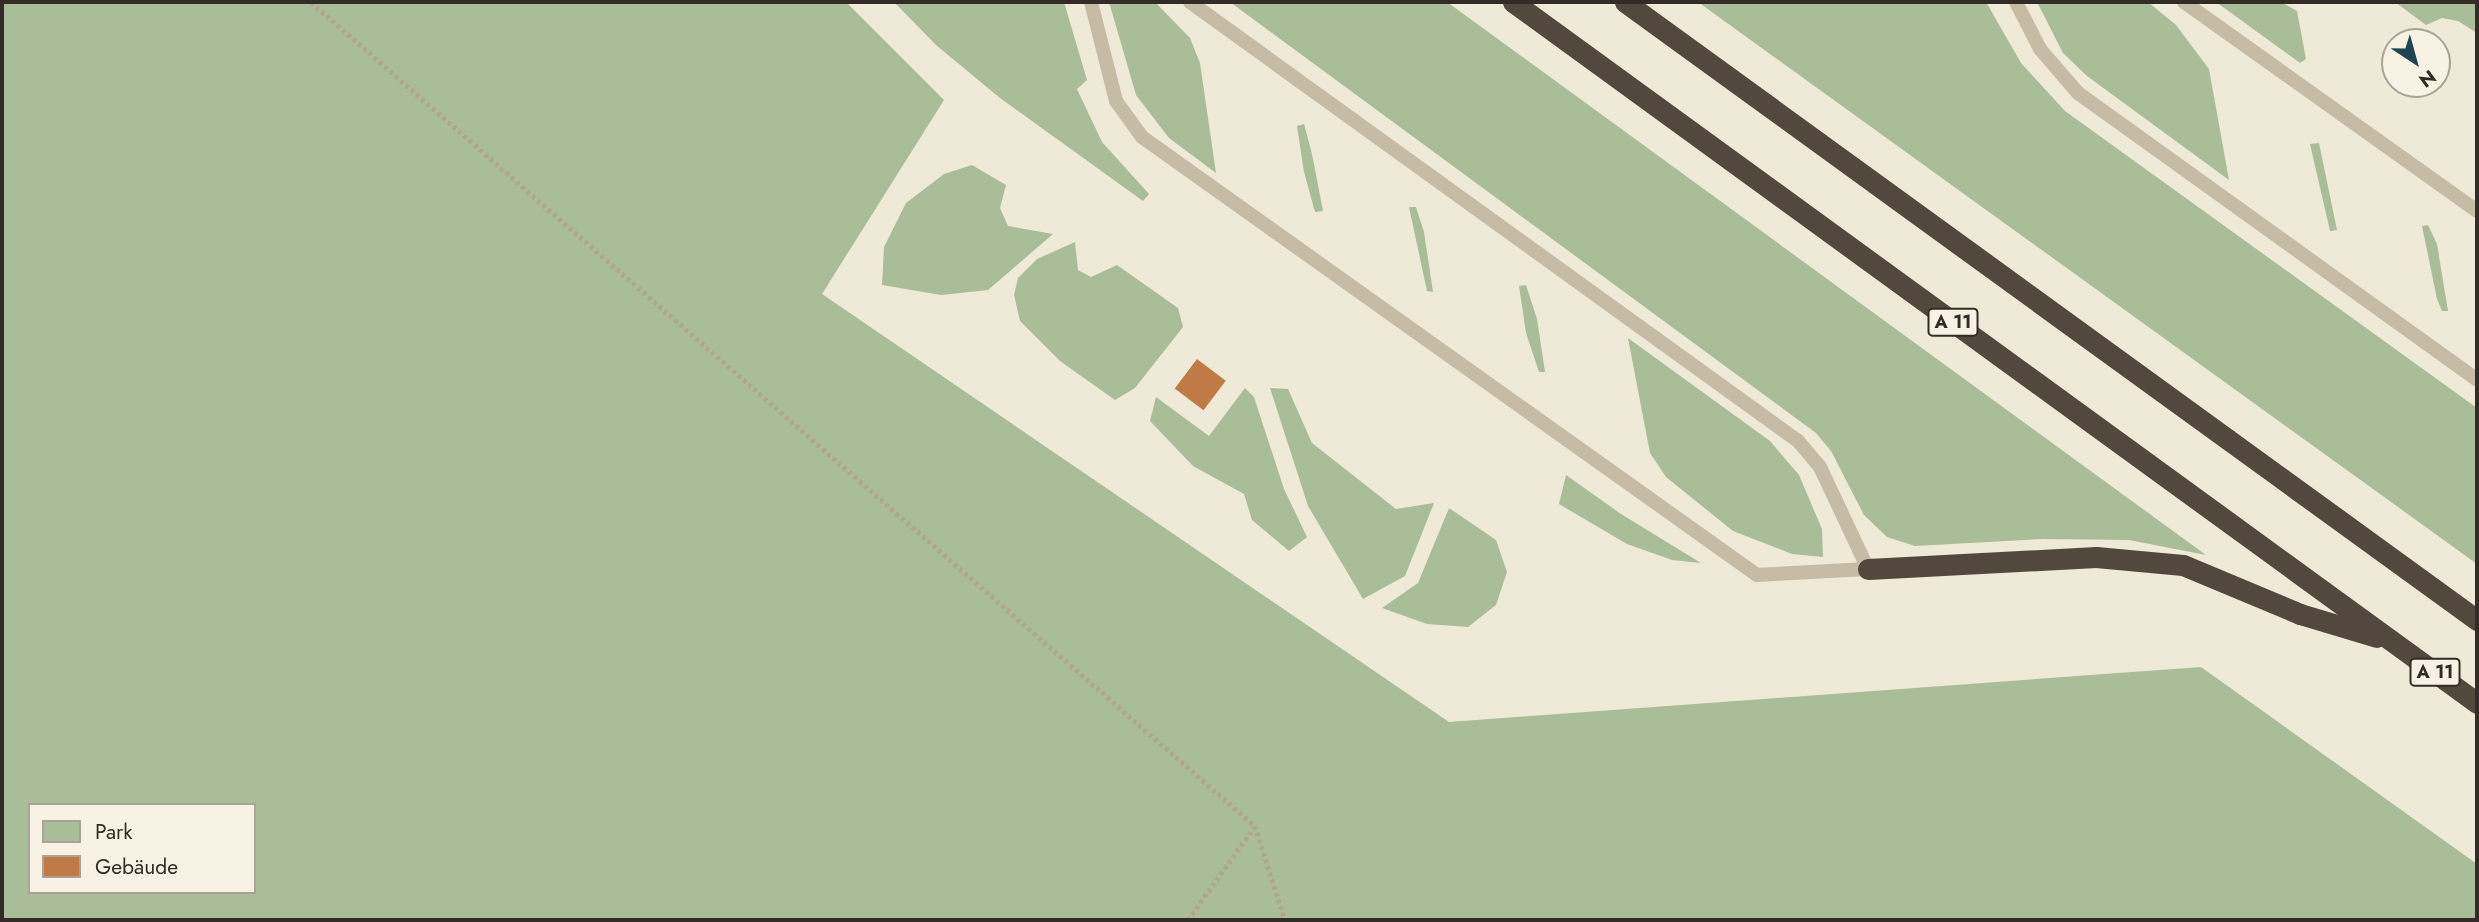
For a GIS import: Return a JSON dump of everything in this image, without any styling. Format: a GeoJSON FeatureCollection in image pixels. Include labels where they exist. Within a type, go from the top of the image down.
{"type":"FeatureCollection","features":[{"type":"Feature","properties":{"kind":"highway","name":"A 11"},"geometry":{"type":"LineString","coordinates":[[1513,2],[2477,703]]}},
{"type":"Feature","properties":{"kind":"highway"},"geometry":{"type":"LineString","coordinates":[[1625,2],[2477,621]]}},
{"type":"Feature","properties":{"kind":"highway"},"geometry":{"type":"LineString","coordinates":[[1868,569],[2096,557],[2183,565],[2300,614],[2392,641]]}},
{"type":"Feature","properties":{"kind":"lane"},"geometry":{"type":"LineString","coordinates":[[1091,2],[1116,102],[1142,137],[1757,575],[1868,569],[1820,467],[1798,441],[1190,2]]}},
{"type":"Feature","properties":{"kind":"lane"},"geometry":{"type":"LineString","coordinates":[[2016,2],[2040,49],[2078,93],[2477,380]]}},
{"type":"Feature","properties":{"kind":"lane"},"geometry":{"type":"LineString","coordinates":[[2184,2],[2477,211]]}},
{"type":"Feature","properties":{"kind":"path"},"geometry":{"type":"LineString","coordinates":[[312,2],[1255,826],[1285,920]]}},
{"type":"Feature","properties":{"kind":"path"},"geometry":{"type":"LineString","coordinates":[[1188,920],[1255,826]]}},
{"type":"Feature","properties":{"kind":"green space"},"geometry":{"type":"Polygon","coordinates":[[[2,2],[846,2],[944,100],[822,294],[1449,722],[2201,667],[2477,864],[2477,920],[2,920],[2,2]]]}},
{"type":"Feature","properties":{"kind":"green space"},"geometry":{"type":"Polygon","coordinates":[[[894,2],[1064,2],[1087,80],[1077,89],[1102,142],[1149,194],[1143,201],[1000,98],[936,45],[894,2]]]}},
{"type":"Feature","properties":{"kind":"green space"},"geometry":{"type":"Polygon","coordinates":[[[1109,2],[1155,2],[1190,38],[1200,63],[1216,173],[1169,138],[1136,95],[1109,2]]]}},
{"type":"Feature","properties":{"kind":"green space"},"geometry":{"type":"Polygon","coordinates":[[[1230,2],[1447,2],[2206,555],[2129,540],[2043,539],[1915,546],[1887,537],[1864,515],[1831,451],[1816,433],[1230,2]]]}},
{"type":"Feature","properties":{"kind":"green space"},"geometry":{"type":"Polygon","coordinates":[[[1698,2],[1986,2],[2021,63],[2065,111],[2477,408],[2477,564],[1698,2]]]}},
{"type":"Feature","properties":{"kind":"green space"},"geometry":{"type":"Polygon","coordinates":[[[2037,2],[2148,2],[2176,25],[2209,69],[2229,180],[2087,76],[2063,53],[2037,2]]]}},
{"type":"Feature","properties":{"kind":"green space"},"geometry":{"type":"Polygon","coordinates":[[[2216,2],[2281,2],[2297,11],[2306,59],[2300,63],[2216,2]]]}},
{"type":"Feature","properties":{"kind":"green space"},"geometry":{"type":"Polygon","coordinates":[[[2395,2],[2477,2],[2477,33],[2458,21],[2442,18],[2426,25],[2395,2]]]}},
{"type":"Feature","properties":{"kind":"green space"},"geometry":{"type":"Polygon","coordinates":[[[1304,124],[1323,211],[1315,212],[1304,172],[1297,126],[1304,124]]]}},
{"type":"Feature","properties":{"kind":"green space"},"geometry":{"type":"Polygon","coordinates":[[[2319,143],[2337,230],[2330,231],[2310,144],[2319,143]]]}},
{"type":"Feature","properties":{"kind":"green space"},"geometry":{"type":"Polygon","coordinates":[[[972,165],[1006,185],[1000,208],[1008,226],[1053,234],[988,290],[941,295],[882,285],[884,247],[906,203],[944,174],[972,165]]]}},
{"type":"Feature","properties":{"kind":"green space"},"geometry":{"type":"Polygon","coordinates":[[[1409,207],[1416,207],[1424,232],[1433,292],[1427,291],[1409,207]]]}},
{"type":"Feature","properties":{"kind":"green space"},"geometry":{"type":"Polygon","coordinates":[[[2428,225],[2437,244],[2448,311],[2442,311],[2437,299],[2422,226],[2428,225]]]}},
{"type":"Feature","properties":{"kind":"green space"},"geometry":{"type":"Polygon","coordinates":[[[1075,242],[1078,270],[1091,277],[1117,265],[1178,308],[1183,327],[1135,388],[1115,400],[1060,361],[1020,321],[1014,295],[1018,278],[1037,259],[1075,242]]]}},
{"type":"Feature","properties":{"kind":"green space"},"geometry":{"type":"Polygon","coordinates":[[[1526,285],[1537,319],[1545,372],[1539,372],[1526,333],[1519,286],[1526,285]]]}},
{"type":"Feature","properties":{"kind":"green space"},"geometry":{"type":"Polygon","coordinates":[[[1628,338],[1770,441],[1799,475],[1822,529],[1823,557],[1792,554],[1733,531],[1666,477],[1650,453],[1628,338]]]}},
{"type":"Feature","properties":{"kind":"green space"},"geometry":{"type":"Polygon","coordinates":[[[1245,388],[1254,397],[1284,489],[1307,537],[1289,551],[1252,520],[1244,494],[1193,466],[1150,421],[1156,397],[1209,436],[1245,388]]]}},
{"type":"Feature","properties":{"kind":"green space"},"geometry":{"type":"Polygon","coordinates":[[[1270,388],[1288,389],[1312,443],[1396,509],[1434,503],[1405,576],[1363,599],[1308,506],[1270,388]]]}},
{"type":"Feature","properties":{"kind":"green space"},"geometry":{"type":"Polygon","coordinates":[[[1566,475],[1621,514],[1701,563],[1672,560],[1627,544],[1559,504],[1566,475]]]}},
{"type":"Feature","properties":{"kind":"green space"},"geometry":{"type":"Polygon","coordinates":[[[1449,508],[1496,540],[1507,572],[1496,605],[1468,627],[1427,624],[1382,608],[1418,583],[1449,508]]]}},
{"type":"Feature","properties":{"kind":"building"},"geometry":{"type":"Polygon","coordinates":[[[1197,359],[1226,381],[1203,410],[1175,389],[1197,359]]]}}]}
